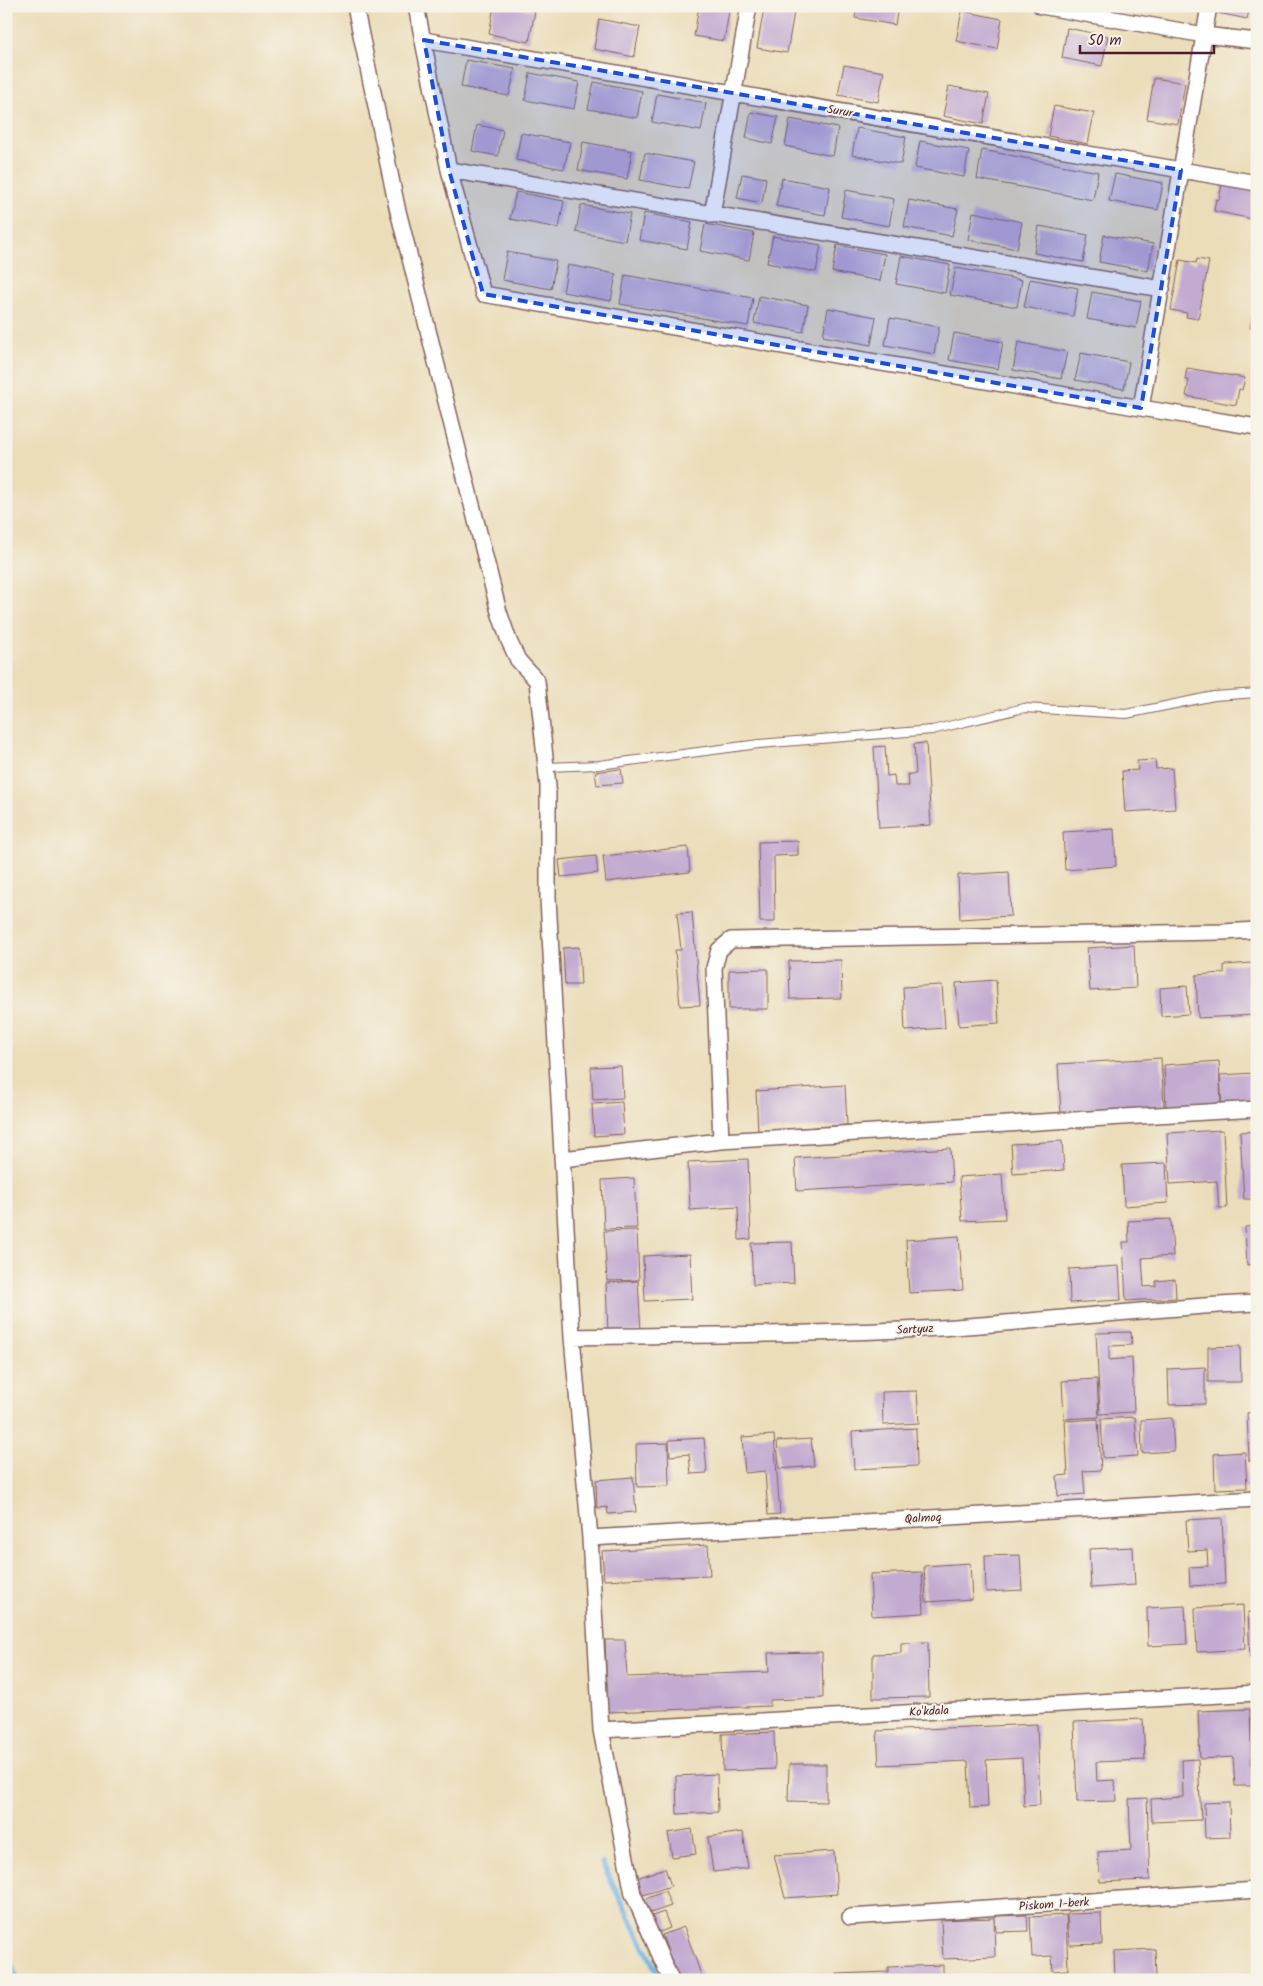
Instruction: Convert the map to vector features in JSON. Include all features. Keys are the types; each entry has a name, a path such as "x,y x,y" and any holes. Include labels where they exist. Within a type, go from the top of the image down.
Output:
{"street":[{"path":"355,6 397,207 499,612 518,660 537,681 548,786 548,898 572,1337 590,1538 601,1730 633,1894 671,1980"},
{"path":"416,6 449,170 483,294 1257,427"},
{"path":"712,215 749,6"},
{"path":"1041,6 1204,35 1257,41"},
{"path":"1141,408 1209,6"},
{"name":"Surur","path":"424,40 1257,183"},
{"path":"449,170 1162,289"},
{"path":"721,1141 714,968 719,950 731,940 1203,933 1257,930"},
{"path":"562,1159 721,1141 1257,1109"},
{"name":"Sartyuz","path":"572,1337 902,1330 1200,1306 1257,1304"},
{"name":"Qalmoq","path":"590,1538 1257,1498"},
{"name":"Ko'kdala","path":"601,1730 1257,1693"},
{"name":"Piskom 1-berk","path":"850,1917 1257,1890"}],"lane":[{"path":"546,767 599,765 759,744 932,730 1024,708 1126,714 1214,696 1257,693"}],"highlighted area":[{"path":"424,40 1181,170 1141,408 483,294 449,170"}],"building":[{"path":"494,6 507,6 535,11 529,42 489,34"},
{"path":"699,6 730,6 724,41 694,36"},
{"path":"857,6 898,6 895,25 855,18"},
{"path":"1220,6 1250,6 1247,19 1218,13"},
{"path":"764,8 794,12 787,53 757,48"},
{"path":"962,11 1002,19 997,49 956,41"},
{"path":"599,19 640,27 634,57 594,49"},
{"path":"1067,28 1108,36 1102,66 1062,58"},
{"path":"466,60 515,69 509,96 461,87"},
{"path":"844,65 884,72 878,102 838,95"},
{"path":"530,73 579,82 574,109 525,100"},
{"path":"1154,78 1185,83 1178,124 1147,119"},
{"path":"594,82 642,91 637,118 588,109"},
{"path":"949,86 989,94 983,124 943,116"},
{"path":"657,94 706,103 701,131 652,122"},
{"path":"1054,106 1094,113 1088,144 1048,136"},
{"path":"751,112 778,117 772,144 746,138"},
{"path":"790,119 838,128 833,156 785,146"},
{"path":"477,125 503,130 498,156 472,151"},
{"path":"857,128 906,137 901,164 852,155"},
{"path":"521,133 570,142 564,169 516,160"},
{"path":"920,141 969,150 964,177 915,168"},
{"path":"583,142 632,151 627,179 578,170"},
{"path":"982,150 1098,172 1093,200 977,179"},
{"path":"645,153 694,162 688,189 640,180"},
{"path":"742,174 766,178 762,203 737,198"},
{"path":"1115,174 1163,183 1158,210 1109,201"},
{"path":"782,178 830,187 825,215 776,206"},
{"path":"1222,184 1257,190 1257,220 1214,211 1216,199 1219,200"},
{"path":"846,190 894,199 889,226 841,217"},
{"path":"516,192 564,201 559,228 510,219"},
{"path":"909,200 958,209 952,236 904,227"},
{"path":"581,205 630,214 625,241 576,232"},
{"path":"973,212 1022,222 1017,249 968,240"},
{"path":"644,213 692,222 687,249 639,240"},
{"path":"705,224 754,233 749,260 700,251"},
{"path":"1039,226 1088,235 1083,262 1034,253"},
{"path":"1104,235 1153,244 1148,271 1099,262"},
{"path":"773,236 821,245 816,272 767,263"},
{"path":"837,245 885,254 880,281 832,272"},
{"path":"507,252 556,261 551,289 502,280"},
{"path":"901,256 950,265 945,293 896,284"},
{"path":"1197,259 1209,261 1198,319 1186,317 1187,313 1171,310 1180,260 1196,263"},
{"path":"568,265 616,274 611,301 563,292"},
{"path":"956,268 1022,280 1017,307 950,295"},
{"path":"625,275 753,298 748,326 620,304"},
{"path":"1030,279 1078,288 1073,316 1024,307"},
{"path":"1092,292 1141,301 1136,328 1087,319"},
{"path":"1257,295 1257,329 1250,328"},
{"path":"759,296 808,305 803,332 754,323"},
{"path":"828,308 876,317 871,345 823,336"},
{"path":"890,318 939,327 934,354 885,345"},
{"path":"954,333 1003,342 998,369 949,360"},
{"path":"1018,342 1067,352 1061,379 1013,370"},
{"path":"1081,353 1129,362 1124,389 1075,380"},
{"path":"1187,368 1245,378 1242,390 1239,389 1236,405 1186,396 1189,380 1185,380"},
{"path":"926,743 931,825 879,828 874,747 885,746 887,776 894,775 895,786 909,786 908,774 916,774 914,744"},
{"path":"1155,760 1156,769 1172,768 1175,809 1125,812 1122,771 1138,770 1137,761"},
{"path":"621,769 623,783 597,785 595,772"},
{"path":"1114,829 1116,866 1065,870 1063,832"},
{"path":"798,841 798,855 774,856 775,922 760,922 758,842"},
{"path":"688,847 690,872 606,882 603,856"},
{"path":"596,856 598,873 561,877 559,860"},
{"path":"1009,872 1011,916 960,919 958,875"},
{"path":"692,912 700,1005 680,1006 675,950 681,950 677,913"},
{"path":"1134,945 1136,988 1090,991 1087,948"},
{"path":"579,947 581,985 565,985 563,948"},
{"path":"841,960 842,998 790,999 789,961"},
{"path":"1252,963 1255,1015 1198,1018 1196,975 1224,973 1224,965"},
{"path":"768,969 768,1009 729,1009 729,970"},
{"path":"996,980 999,1023 959,1026 956,983"},
{"path":"942,985 945,1028 905,1031 903,987"},
{"path":"1187,986 1189,1014 1161,1016 1160,988"},
{"path":"1254,1054 1257,1054 1257,1104 1222,1106 1220,1075 1255,1073"},
{"path":"1161,1058 1164,1107 1061,1114 1058,1064"},
{"path":"1219,1061 1221,1104 1166,1108 1164,1065"},
{"path":"621,1066 623,1098 593,1100 591,1067"},
{"path":"845,1085 847,1125 758,1131 756,1091"},
{"path":"622,1102 624,1134 594,1136 592,1104"},
{"path":"1223,1130 1227,1208 1219,1208 1217,1181 1170,1184 1167,1133"},
{"path":"1257,1131 1257,1199 1244,1199 1240,1132"},
{"path":"1062,1141 1064,1170 1013,1174 1011,1144"},
{"path":"950,1148 952,1182 797,1191 795,1158"},
{"path":"748,1159 751,1239 739,1240 738,1207 690,1210 688,1162"},
{"path":"1166,1163 1168,1203 1124,1206 1122,1165"},
{"path":"1002,1174 1005,1219 962,1221 959,1177"},
{"path":"634,1178 637,1228 604,1229 602,1180"},
{"path":"1171,1219 1173,1256 1142,1258 1144,1287 1156,1286 1156,1281 1175,1279 1176,1298 1126,1301 1123,1242 1129,1242 1128,1221"},
{"path":"1257,1226 1257,1264 1247,1265 1245,1227"},
{"path":"637,1230 639,1280 607,1281 604,1231"},
{"path":"959,1236 963,1290 909,1293 906,1240"},
{"path":"792,1242 794,1283 753,1285 751,1243"},
{"path":"690,1254 692,1299 645,1301 643,1256"},
{"path":"1119,1266 1121,1300 1070,1303 1069,1269"},
{"path":"638,1281 641,1331 608,1333 606,1283"},
{"path":"1131,1332 1132,1345 1109,1346 1109,1360 1132,1358 1134,1412 1100,1414 1096,1333"},
{"path":"1240,1346 1241,1382 1208,1382 1208,1347"},
{"path":"1205,1367 1205,1404 1169,1405 1168,1369"},
{"path":"1097,1379 1099,1417 1064,1419 1062,1381"},
{"path":"917,1391 919,1423 883,1425 882,1392"},
{"path":"1257,1412 1257,1461 1249,1461 1247,1413"},
{"path":"1135,1417 1138,1456 1103,1458 1101,1419"},
{"path":"1172,1418 1174,1451 1142,1453 1141,1420"},
{"path":"1098,1419 1101,1470 1083,1471 1085,1494 1058,1496 1057,1476 1068,1475 1065,1421"},
{"path":"916,1428 917,1466 854,1469 852,1432"},
{"path":"774,1435 780,1514 768,1515 765,1471 745,1473 742,1437"},
{"path":"704,1438 707,1473 691,1474 689,1454 670,1456 669,1440"},
{"path":"811,1439 814,1466 779,1469 777,1441"},
{"path":"668,1443 669,1486 637,1487 636,1444"},
{"path":"1245,1452 1247,1488 1215,1489 1214,1454"},
{"path":"633,1477 636,1512 608,1514 607,1507 597,1508 596,1480"},
{"path":"1222,1518 1225,1584 1190,1586 1189,1567 1208,1566 1207,1550 1188,1551 1186,1520"},
{"path":"708,1545 710,1575 604,1580 602,1551"},
{"path":"1133,1547 1135,1585 1091,1588 1089,1549"},
{"path":"1020,1555 1022,1590 986,1592 985,1556"},
{"path":"970,1563 972,1599 926,1602 924,1566"},
{"path":"922,1572 924,1613 872,1616 870,1574"},
{"path":"1243,1605 1245,1649 1197,1652 1195,1608"},
{"path":"1185,1606 1187,1644 1148,1646 1147,1608"},
{"path":"1248,1612 1257,1612 1257,1656 1250,1657"},
{"path":"605,1640 625,1640 627,1677 769,1672 768,1653 822,1652 823,1698 770,1700 770,1706 608,1712"},
{"path":"928,1642 929,1697 873,1698 873,1654 901,1653 901,1643"},
{"path":"1250,1709 1252,1786 1235,1786 1233,1757 1200,1759 1198,1711"},
{"path":"1251,1709 1257,1709 1257,1746 1253,1746"},
{"path":"1143,1719 1145,1760 1096,1762 1097,1781 1115,1780 1116,1801 1077,1802 1074,1722"},
{"path":"1037,1724 1040,1805 1024,1806 1022,1758 986,1760 988,1807 970,1808 968,1761 879,1765 877,1731"},
{"path":"774,1732 775,1769 723,1771 722,1734"},
{"path":"1198,1759 1201,1820 1152,1822 1151,1799 1183,1797 1182,1760"},
{"path":"789,1764 826,1764 826,1802 788,1801"},
{"path":"717,1774 718,1812 677,1814 676,1776"},
{"path":"1147,1798 1150,1880 1100,1882 1098,1852 1131,1850 1129,1799"},
{"path":"1229,1802 1230,1837 1205,1838 1204,1803"},
{"path":"692,1829 696,1854 672,1857 668,1833"},
{"path":"743,1832 748,1868 713,1872 708,1837"},
{"path":"834,1851 837,1894 785,1898 774,1855"},
{"path":"665,1868 671,1886 643,1895 637,1878"},
{"path":"665,1891 671,1906 648,1914 643,1900"},
{"path":"664,1912 670,1928 655,1934 649,1917"},
{"path":"1101,1913 1102,1944 1069,1945 1067,1914"},
{"path":"1027,1915 1028,1931 996,1932 995,1916"},
{"path":"1066,1915 1068,1970 1053,1971 1052,1956 1032,1957 1030,1917"},
{"path":"994,1918 995,1957 943,1959 941,1920"},
{"path":"684,1927 703,1980 678,1980 662,1935"},
{"path":"1155,1949 1156,1980 1115,1980 1114,1951"},
{"path":"943,1965 943,1980 837,1980 837,1974 888,1972 888,1967"}],"waterway":[{"path":"602,1863 661,1980"},
{"path":"6,1950 17,1980"}]}
